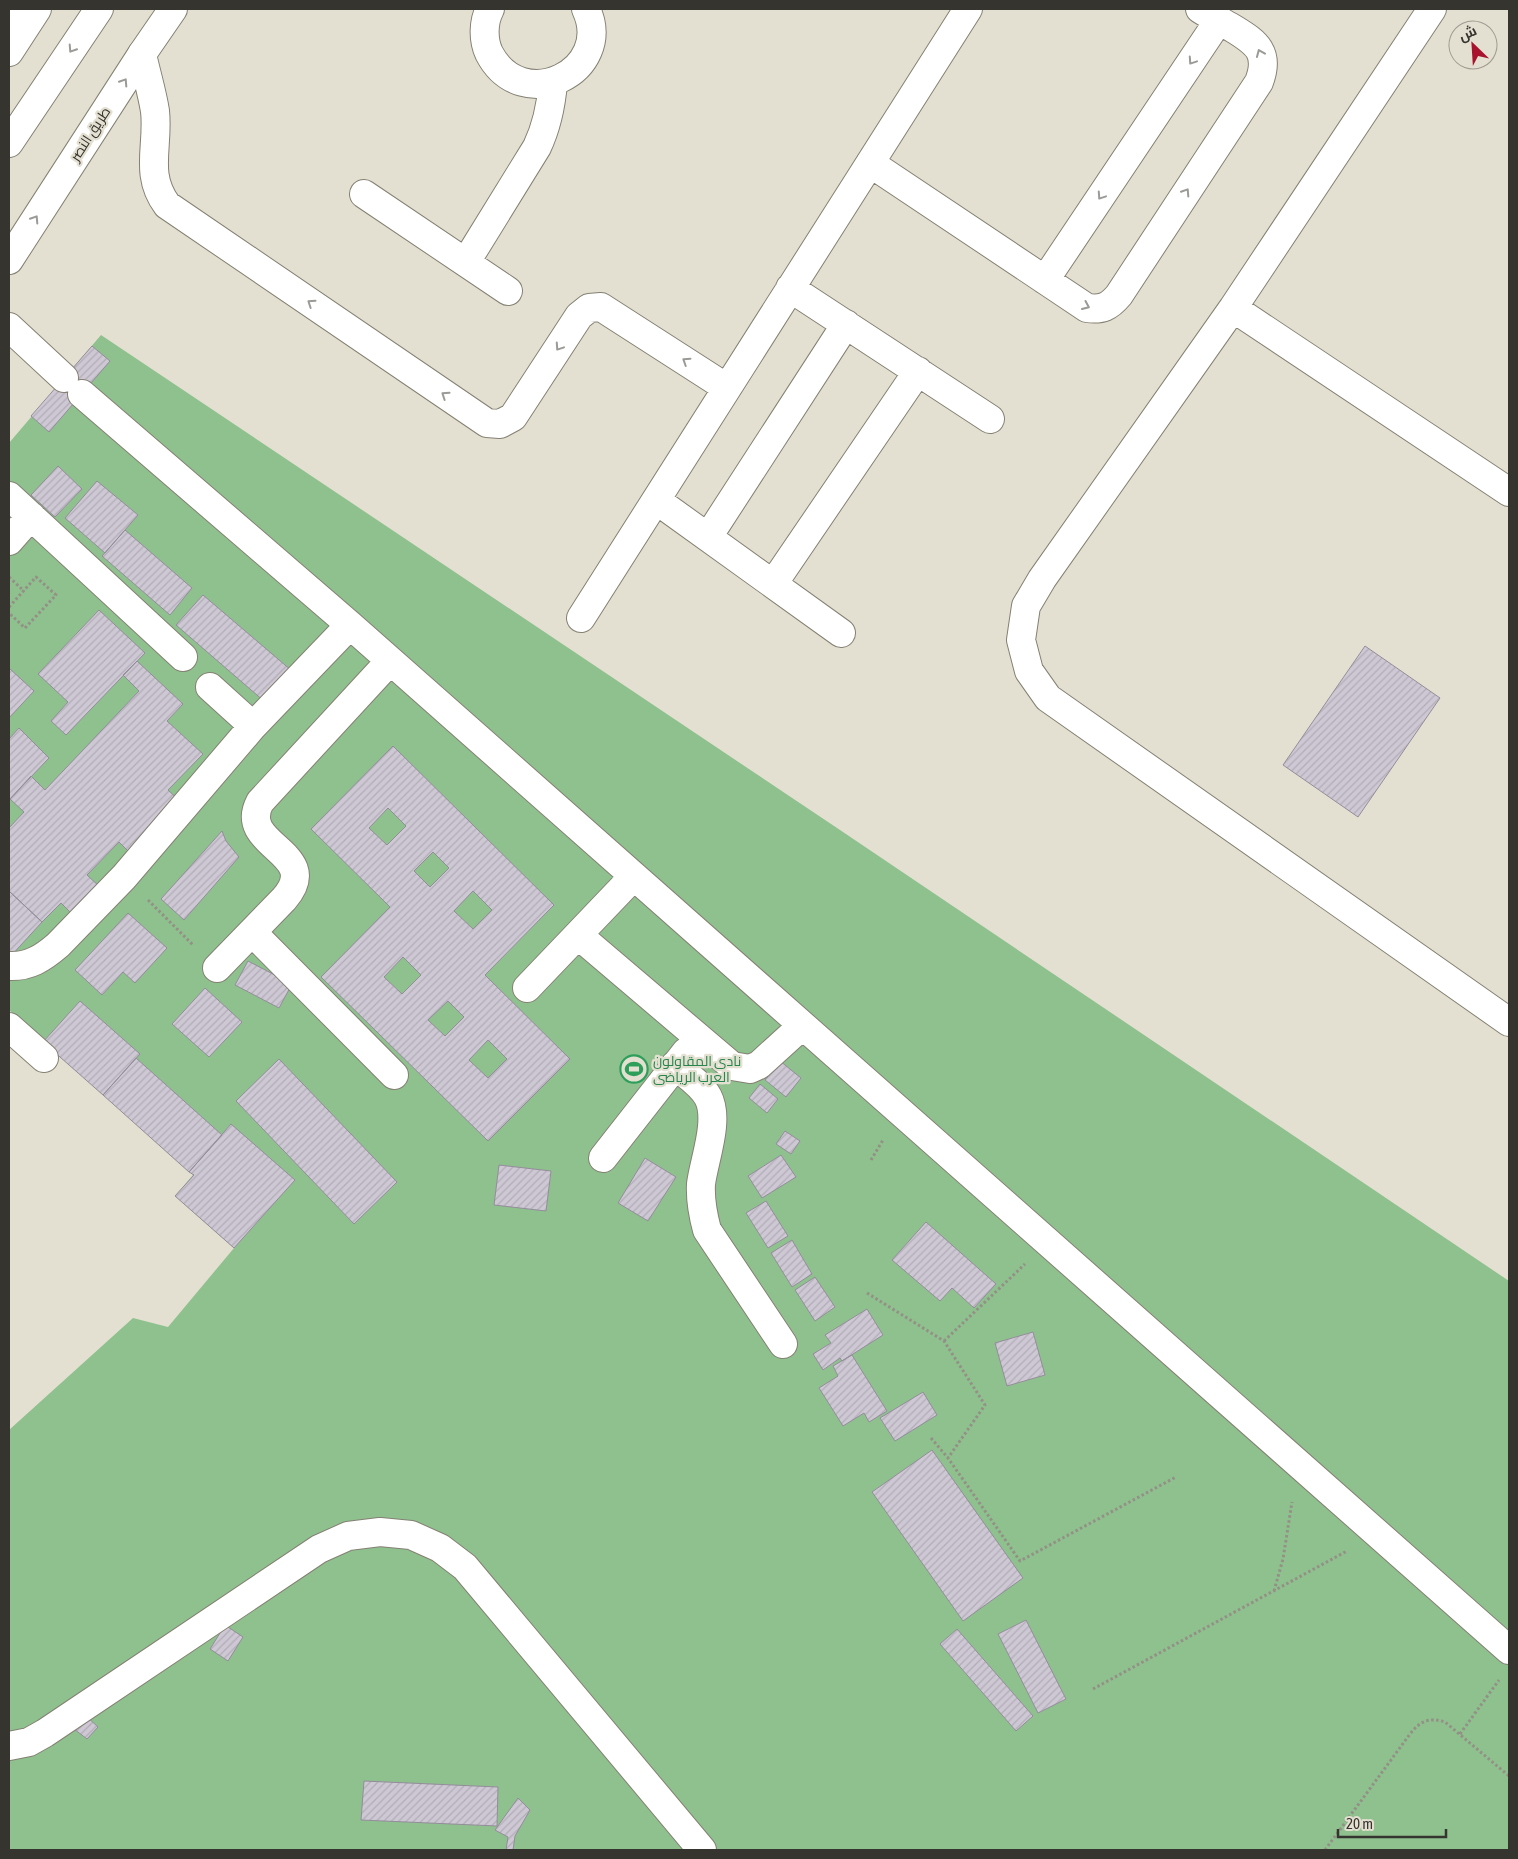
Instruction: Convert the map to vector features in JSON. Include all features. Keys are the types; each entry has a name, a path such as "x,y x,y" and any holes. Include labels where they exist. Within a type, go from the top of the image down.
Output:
{"main road":[{"path":"9,14 18,9"},
{"path":"9,52 37,9"},
{"path":"9,143 99,9"},
{"name":"طريق النصر","path":"9,260 173,9"},
{"path":"490,9 484,30 486,47 494,62 505,73 520,82 536,85 553,83 568,76 580,64 588,49 592,11"},
{"path":"581,618 968,9"},
{"path":"1432,9 1233,308 1042,578 1026,606 1021,640 1029,671 1048,698 1509,1022"},
{"path":"870,163 1045,280 1087,308 1099,310 1110,305 1119,295 1259,82 1263,70 1263,59 1255,43 1209,14 1045,280"},
{"path":"142,54 155,111 156,134 153,169 160,195 167,205 487,423 500,424 513,416 580,316 590,308 601,307 727,388"},
{"path":"466,262 537,147 545,129 551,106 553,83"},
{"path":"364,194 508,290"},
{"path":"790,288 990,419"},
{"path":"1233,308 1509,492"},
{"path":"708,537 846,324"},
{"path":"9,327 73,386 350,625 1378,1534 1507,1662"},
{"path":"772,584 918,371"},
{"path":"9,496 183,657"},
{"path":"656,500 841,634"},
{"path":"9,541 30,516"},
{"path":"9,966 17,967 33,963 46,955 124,877 252,726 350,625"},
{"path":"217,968 291,891 294,882 292,865 258,830 255,820 256,810 260,802 390,661"},
{"path":"210,687 252,726"},
{"path":"527,988 634,876"},
{"path":"252,932 394,1074"},
{"path":"578,934 732,1066 750,1069 759,1065 802,1026"},
{"path":"9,1027 44,1058"},
{"path":"603,1158 697,1037"},
{"path":"675,1065 700,1087 708,1097 712,1108 713,1122 701,1196 707,1230 783,1344"},
{"path":"10,1748 29,1742 45,1733 319,1549 348,1536 380,1532 411,1536 440,1548 465,1567 702,1850"}],"path":[{"path":"9,577 24,591"},
{"path":"9,607 36,577 56,595 25,628 9,613"},
{"path":"124,877 217,968"},
{"path":"944,1341 1048,1242"},
{"path":"867,1293 944,1341 985,1405 948,1458"},
{"path":"931,1438 948,1458 1020,1561 1176,1477"},
{"path":"1274,1591 1289,1526 1295,1461"},
{"path":"1093,1689 1378,1534"},
{"path":"1460,1734 1507,1662"},
{"path":"1325,1850 1416,1726 1425,1720 1436,1719 1445,1722 1509,1776"}],"green space":[{"name":"نادى المقاولون العرب الرياضى","path":"101,335 1509,1281 1509,1850 9,1850 9,1430 133,1318 168,1327 234,1248 175,1196 193,1175 9,1010 9,443"}],"building":[{"path":"92,346 110,361 49,432 31,416"},
{"path":"58,466 82,489 55,517 31,495"},
{"path":"97,481 138,515 105,553 65,518"},
{"path":"125,530 192,588 170,615 102,556"},
{"path":"203,595 292,671 265,702 176,625"},
{"path":"99,610 145,653 66,735 51,721 68,702 38,674"},
{"path":"1365,646 1440,698 1358,817 1283,765"},
{"path":"137,661 183,704 167,721 203,754 168,790 181,802 131,854 119,842 87,875 102,889 75,917 61,903 42,922 9,891 9,828 24,812 10,799 31,776 45,790 139,691 123,675"},
{"path":"9,668 34,691 9,718"},
{"path":"19,728 49,758 9,800 9,739"},
{"path":"393,746 554,905 485,975 570,1059 488,1141 321,977 390,907 311,829","holes":["388,808 406,826 387,845 369,828","433,852 449,868 430,887 414,871","473,891 492,910 473,929 454,911","403,957 421,975 402,994 384,977","448,1001 464,1017 445,1036 428,1020","488,1040 507,1059 488,1078 469,1060"]},
{"path":"222,831 226,841 239,857 184,920 161,899"},
{"path":"9,891 42,922 10,957 9,956"},
{"path":"128,913 167,948 135,983 123,972 102,995 75,970"},
{"path":"248,961 292,984 279,1008 235,985"},
{"path":"205,988 242,1022 209,1057 172,1024"},
{"path":"80,1001 140,1054 103,1095 43,1042"},
{"path":"136,1058 222,1135 189,1172 103,1095"},
{"path":"279,1059 397,1182 354,1224 236,1101"},
{"path":"780,1061 801,1078 786,1097 765,1080"},
{"path":"760,1084 778,1099 767,1113 749,1098"},
{"path":"231,1124 295,1180 234,1248 175,1196 194,1175 189,1172"},
{"path":"785,1131 800,1141 791,1154 776,1144"},
{"path":"781,1155 796,1177 762,1198 748,1176"},
{"path":"645,1158 676,1177 648,1221 618,1203"},
{"path":"499,1165 551,1171 546,1211 494,1205"},
{"path":"766,1201 788,1236 768,1248 746,1213"},
{"path":"926,1222 996,1284 974,1308 952,1288 940,1301 892,1260"},
{"path":"792,1240 812,1274 792,1287 771,1253"},
{"path":"815,1277 835,1307 815,1321 795,1290"},
{"path":"867,1309 883,1335 842,1361 840,1358 823,1370 813,1354 831,1343 825,1335"},
{"path":"1033,1332 1045,1375 1007,1386 995,1343"},
{"path":"852,1355 887,1411 869,1422 864,1413 843,1426 819,1388 838,1376 833,1366"},
{"path":"923,1392 937,1415 895,1441 880,1418"},
{"path":"932,1450 1023,1578 963,1621 872,1492"},
{"path":"1026,1620 1066,1699 1038,1713 998,1634"},
{"path":"225,1625 243,1637 228,1661 210,1649"},
{"path":"957,1629 1033,1716 1016,1731 940,1644"},
{"path":"86,1716 98,1727 87,1739 74,1729"},
{"path":"364,1781 498,1787 497,1826 361,1820"},
{"path":"518,1798 530,1810 515,1836 513,1850 506,1850 508,1837 495,1830"}],"place":[{"name":"نادى المقاولون العرب الرياضى","path":"634,1069"}]}
